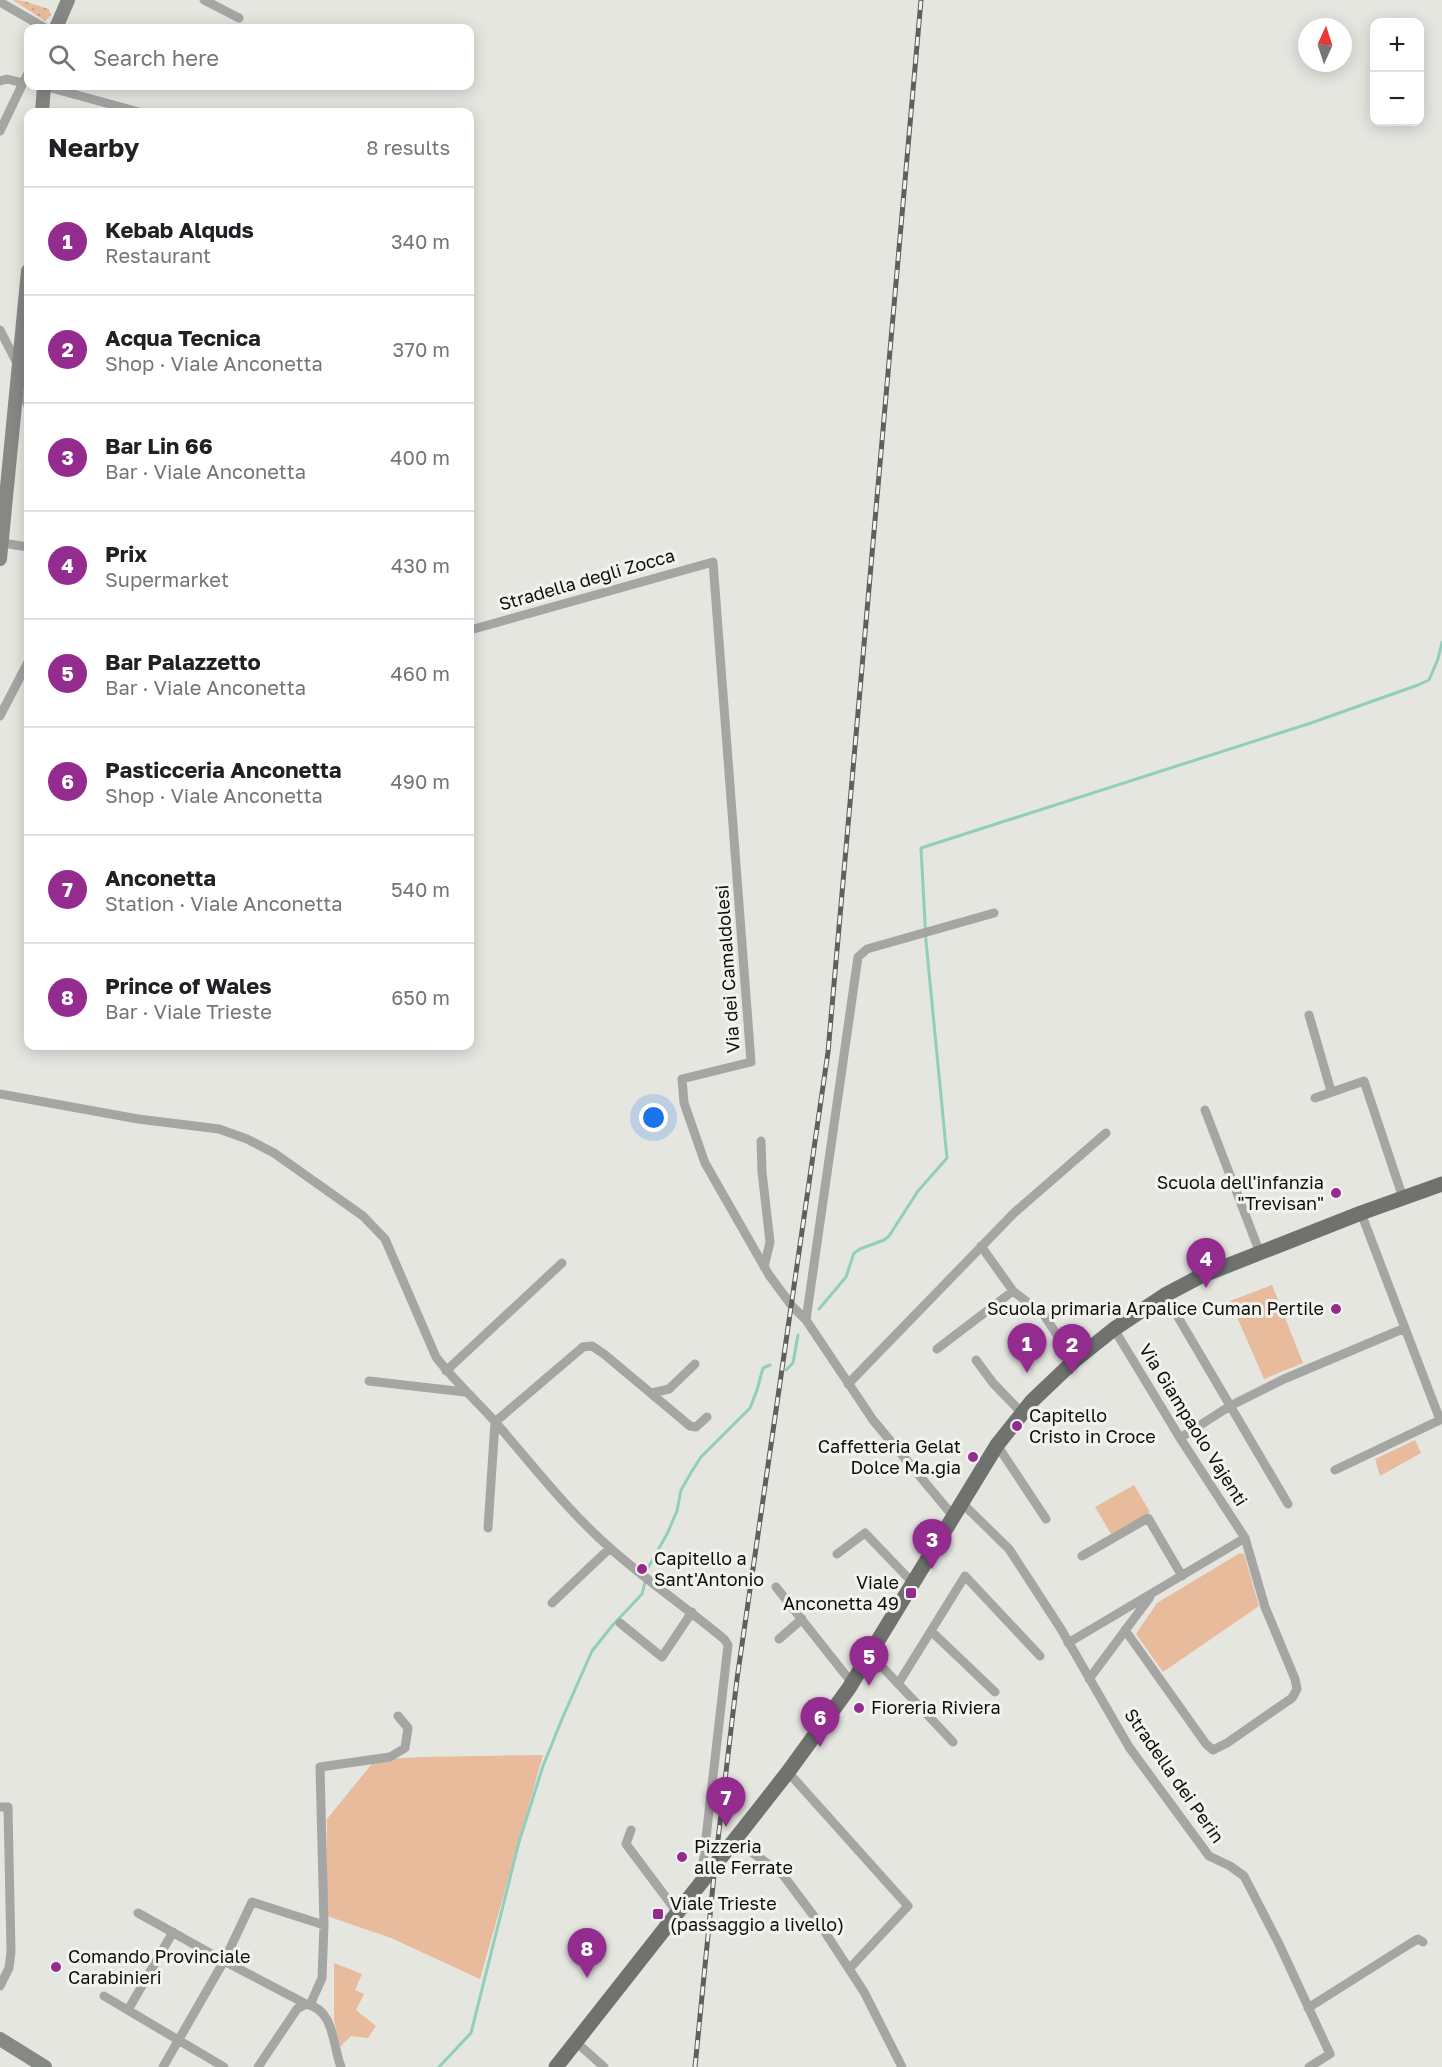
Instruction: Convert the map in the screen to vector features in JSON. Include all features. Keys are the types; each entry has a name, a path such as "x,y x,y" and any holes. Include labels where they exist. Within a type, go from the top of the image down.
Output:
{"main road":[{"path":"555,2067 788,1772 852,1683 952,1516 1021,1412 1074,1361 1114,1329 1165,1295 1201,1276 1442,1184"}],"street":[{"path":"58,24 68,0"},
{"path":"204,0 239,18"},
{"path":"0,2 38,24"},
{"path":"0,81 7,79 23,83 0,131"},
{"path":"42,108 44,90"},
{"path":"59,90 124,108"},
{"path":"0,559 24,311"},
{"path":"0,330 18,371 24,392"},
{"path":"3,543 24,546"},
{"name":"Stradella degli Zocca","path":"474,629 713,562 723,704"},
{"path":"0,716 24,670"},
{"name":"Via dei Camaldolesi","path":"723,704 751,1062 682,1079 684,1103 705,1163 764,1267 792,1306 806,1320 873,1420 952,1516"},
{"path":"806,1320 858,957 867,949 994,913"},
{"path":"1309,1015 1331,1091"},
{"path":"1315,1098 1364,1081 1403,1198"},
{"path":"0,1094 126,1117 219,1129 247,1139 274,1153 363,1216 385,1239 436,1357 446,1371 495,1422 563,1503 639,1573 692,1612 728,1645 703,1865 707,1874"},
{"path":"1205,1110 1260,1253"},
{"path":"848,1384 1014,1212 1106,1133"},
{"path":"761,1141 770,1242 764,1267"},
{"path":"1335,1470 1441,1419 1361,1213"},
{"path":"981,1246 1013,1291 1044,1315 1074,1361"},
{"path":"446,1371 562,1263"},
{"path":"937,1349 1013,1291"},
{"path":"1165,1295 1288,1504"},
{"path":"1180,1438 1230,1406 1284,1379 1405,1328"},
{"name":"Via Giampaolo Vajenti","path":"1114,1329 1180,1438 1245,1538 1265,1606 1297,1689 1292,1698 1227,1743 1213,1750 1206,1744 1125,1630"},
{"path":"488,1528 495,1422 583,1347 592,1346 604,1354 690,1426 696,1427 707,1417"},
{"path":"976,1360 993,1383 1021,1412"},
{"path":"652,1393 669,1389 695,1364"},
{"path":"369,1381 465,1392"},
{"path":"997,1445 1046,1519"},
{"name":"Stradella dei Perin","path":"961,1502 1010,1550 1129,1747 1209,1856 1244,1876 1279,1944 1330,2054 1309,2067"},
{"path":"1082,1556 1148,1518 1182,1576"},
{"path":"837,1554 865,1533 913,1583"},
{"path":"1068,1643 1245,1538"},
{"path":"552,1603 610,1548"},
{"path":"898,1684 965,1576 1040,1656"},
{"path":"776,1587 852,1683"},
{"path":"1089,1679 1152,1594"},
{"path":"621,1623 662,1657 692,1612"},
{"path":"779,1639 802,1619"},
{"path":"931,1630 995,1692"},
{"path":"871,1654 952,1742"},
{"path":"258,2067 297,2009 308,2005 322,1978 324,1925 320,1767 390,1757 405,1748 408,1728 398,1716"},
{"path":"788,1772 908,1906 849,1970"},
{"path":"0,1808 8,1807 11,1952 9,1968 0,1986"},
{"path":"631,1830 626,1844 677,1912"},
{"path":"735,1840 783,1875 819,1923 864,1992 902,2067"},
{"path":"163,2067 224,1961 252,1902 324,1925"},
{"path":"138,1912 224,1961 323,2012 328,2019 341,2067"},
{"path":"128,2010 173,1932"},
{"path":"1308,2008 1411,1943 1418,1939 1422,1942"},
{"path":"104,1996 224,2067"},
{"path":"0,2039 45,2067"},
{"path":"576,2042 604,2067"}],"shaded area":[{"path":"13,0 49,9 51,15 45,21"},
{"path":"1272,1285 1303,1363 1264,1379 1230,1301"},
{"path":"1415,1440 1421,1453 1380,1476 1375,1459"},
{"path":"1134,1485 1150,1512 1111,1534 1095,1507"},
{"path":"1240,1553 1244,1554 1259,1606 1163,1672 1136,1634 1157,1603"},
{"path":"543,1755 480,1979 391,1938 327,1916 327,1819 375,1760"},
{"path":"334,1963 362,1974 355,1990 364,1994 356,2010 376,2026 368,2038 351,2036 340,2047 334,2020"}],"waterway":[{"path":"819,1309 846,1277 854,1253 889,1236 918,1191 947,1158 926,941 921,848 1311,723 1418,685 1429,680 1442,642"},
{"path":"786,1370 793,1363 798,1335"},
{"path":"648,1568 667,1534 677,1511 681,1490 692,1471 701,1457 750,1408 763,1368 770,1365"},
{"path":"439,2067 471,2033 519,1842 543,1766 562,1719 592,1651 642,1594 645,1582"}],"railway":[{"path":"695,2067 715,1865 737,1679 828,1052 921,0"}],"place":[{"name":"Scuola dell'infanzia \"Trevisan\"","path":"1336,1193"},
{"name":"Prix","path":"1206,1288"},
{"name":"Scuola primaria Arpalice Cuman Pertile","path":"1336,1309"},
{"name":"Kebab Alquds","path":"1027,1373"},
{"name":"Acqua Tecnica","path":"1072,1374"},
{"name":"Capitello Cristo in Croce","path":"1017,1426"},
{"name":"Caffetteria Gelat Dolce Ma.gia","path":"973,1457"},
{"name":"Capitello a Sant'Antonio","path":"642,1569"},
{"name":"Bar Lin 66","path":"932,1569"},
{"name":"Viale Anconetta 49","path":"911,1593"},
{"name":"Bar Palazzetto","path":"869,1686"},
{"name":"Fioreria Riviera","path":"859,1708"},
{"name":"Pasticceria Anconetta","path":"820,1747"},
{"name":"Anconetta","path":"726,1827"},
{"name":"Pizzeria alle Ferrate","path":"682,1857"},
{"name":"Viale Trieste (passaggio a livello)","path":"658,1914"},
{"name":"Comando Provinciale Carabinieri","path":"56,1967"},
{"name":"Prince of Wales","path":"587,1978"}]}
